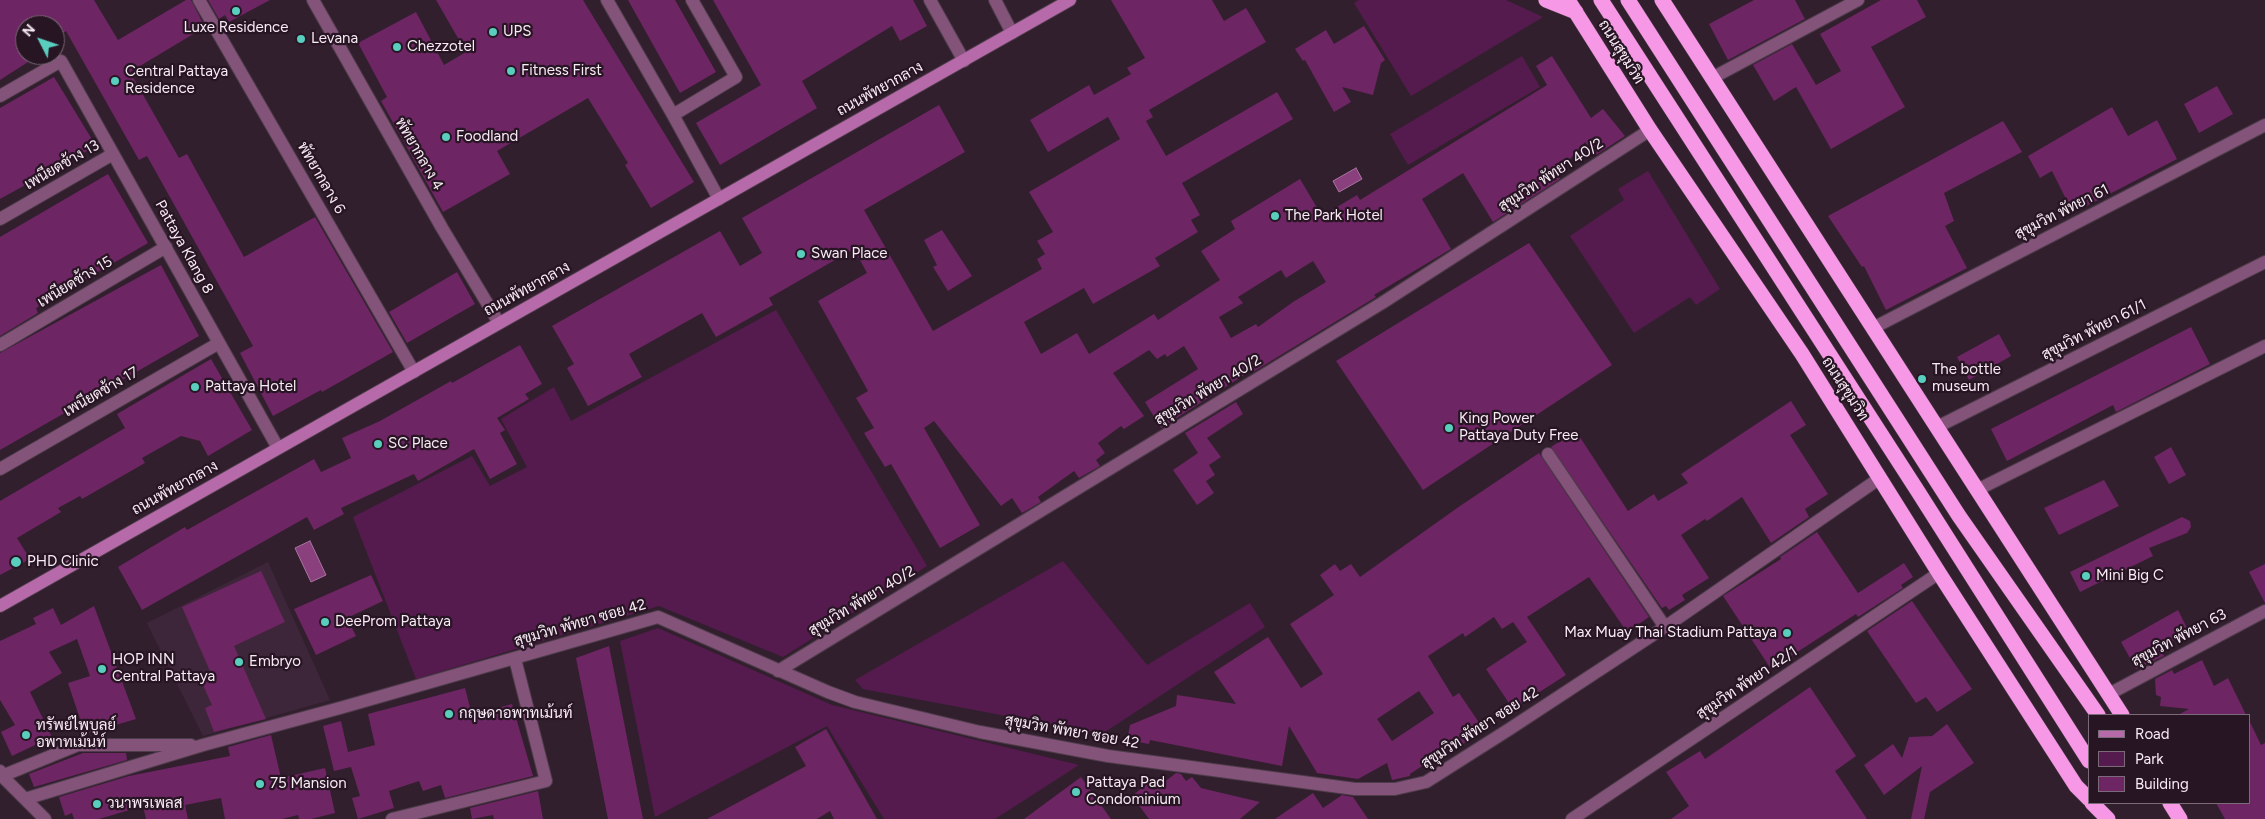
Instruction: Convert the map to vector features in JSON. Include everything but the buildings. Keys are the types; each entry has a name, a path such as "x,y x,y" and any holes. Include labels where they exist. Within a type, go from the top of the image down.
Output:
{"highway":[{"path":"1546,0 1572,6"},
{"name":"ถนนสุขุมวิท","path":"1601,0 2088,759"},
{"name":"ถนนสุขุมวิท","path":"1628,0 1959,516 2097,714"},
{"path":"1662,0 2121,714"},
{"name":"ถนนสุขุมวิท","path":"1572,6 1650,130 1802,354 1939,574 2076,786 2088,798"},
{"path":"2093,804 2109,819"},
{"path":"2106,804 2109,819"},
{"path":"2171,804 2180,819"}],"main road":[{"name":"ถนนพัทยากลาง","path":"0,606 1070,0"}],"street":[{"name":"พัทยากลาง 6","path":"199,0 414,372"},
{"name":"พัทยากลาง 4","path":"313,0 442,228 499,323"},
{"path":"607,0 719,199"},
{"path":"673,115 736,77 692,0"},
{"path":"930,0 964,60"},
{"path":"995,0 1012,33"},
{"path":"1712,78 1858,0"},
{"name":"Pattaya Klang 8","path":"0,96 61,61 278,448"},
{"name":"สุขุมวิท พัทยา 61","path":"1873,328 2265,125"},
{"name":"สุขุมวิท พัทยา 40/2","path":"778,670 1382,303 1650,130"},
{"name":"เพนียดช้าง 13","path":"0,219 114,154"},
{"name":"เพนียดช้าง 15","path":"0,345 166,247"},
{"name":"สุขุมวิท พัทยา 61/1","path":"1937,427 2265,262"},
{"name":"เพนียดช้าง 17","path":"0,469 219,343"},
{"path":"1977,490 2265,346"},
{"path":"1548,454 1665,627"},
{"name":"สุขุมวิท พัทยา ซอย 42","path":"202,745 515,659 658,617 828,692 855,702 989,733 1118,757 1355,789 1395,789 1426,782 1665,627 1880,478"},
{"name":"สุขุมวิท พัทยา 42/1","path":"1572,819 1939,574"},
{"name":"สุขุมวิท พัทยา 63","path":"2109,694 2265,611"},
{"path":"392,819 546,781 515,659"},
{"path":"45,819 1,775 78,745 202,745"},
{"path":"25,799 202,745"}],"shaded area":[{"path":"1356,168 1362,179 1339,192 1333,181"},
{"path":"310,541 326,575 311,582 295,548"},
{"name":"Embryo","path":"268,562 330,700 203,736 147,623"}],"green space":[{"path":"1359,0 1506,0 1543,17 1411,96 1354,3"},
{"path":"1522,56 1540,87 1408,165 1390,134"},
{"path":"1648,171 1720,289 1696,305 1690,297 1634,333 1570,236 1624,200 1618,189"},
{"path":"776,310 927,566 783,657 659,606 416,679 353,517 472,456 490,486 527,467 501,419 554,387 571,421"},
{"path":"1063,561 1147,665 1250,603 1265,627 1102,734 863,689 855,680"},
{"path":"658,628 832,705 1079,765 995,819 884,819 827,726 655,817 620,641"}],"place":[{"name":"Luxe Residence","path":"236,11"},
{"name":"UPS","path":"493,32"},
{"name":"Levana","path":"301,39"},
{"name":"Chezzotel","path":"397,47"},
{"name":"Fitness First","path":"511,71"},
{"name":"Central Pattaya Residence","path":"115,81"},
{"name":"Foodland","path":"446,137"},
{"name":"The Park Hotel","path":"1275,216"},
{"name":"Swan Place","path":"801,254"},
{"name":"The bottle museum","path":"1922,379"},
{"name":"Pattaya Hotel","path":"195,387"},
{"name":"King Power Pattaya Duty Free","path":"1449,428"},
{"name":"SC Place","path":"378,444"},
{"name":"PHD Clinic","path":"16,562"},
{"name":"Mini Big C","path":"2086,576"},
{"name":"DeeProm Pattaya","path":"325,622"},
{"name":"Max Muay Thai Stadium Pattaya","path":"1787,633"},
{"name":"Embryo","path":"239,662"},
{"name":"HOP INN Central Pattaya","path":"102,669"},
{"name":"กฤษดาอพาทเม้นท์","path":"449,714"},
{"name":"ทรัพย์ไพบูลย์ อพาทเม้นท์","path":"26,735"},
{"name":"75 Mansion","path":"260,784"},
{"name":"Pattaya Pad Condominium","path":"1076,792"},
{"name":"วนาพรเพลส","path":"97,804"}]}
